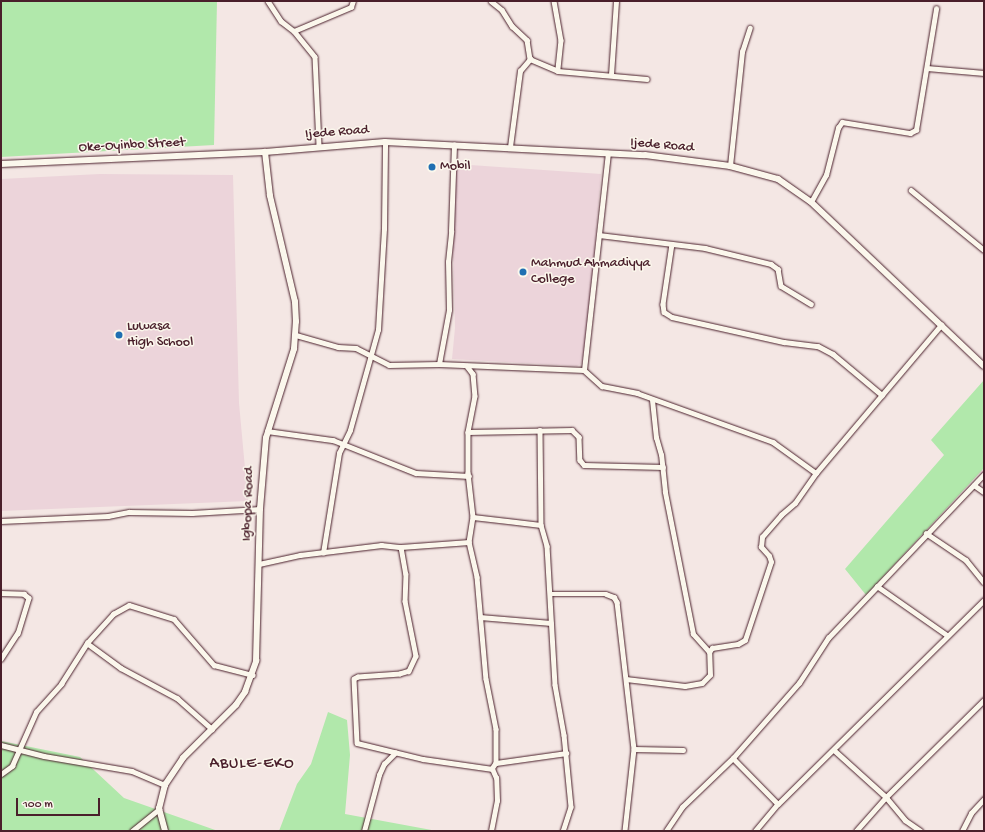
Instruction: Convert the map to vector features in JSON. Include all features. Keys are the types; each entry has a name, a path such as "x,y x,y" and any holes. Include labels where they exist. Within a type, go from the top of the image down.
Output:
{"main road":[{"name":"Ijede Road","path":"265,152 319,146 385,142 454,144 608,153 694,160 730,166 778,179 811,202 984,366"},
{"name":"Oke-Oyinbo Street","path":"1,164 265,152"}],"street":[{"path":"268,1 281,21 294,31 315,57 319,146"},
{"path":"294,31 351,7 353,1"},
{"path":"491,1 502,10 512,26 527,40 530,59 520,71 510,147"},
{"path":"554,1 561,40 558,71"},
{"path":"611,75 616,1"},
{"path":"811,202 826,175 838,128 842,122 910,133 916,130 936,9"},
{"path":"730,166 742,52 750,28"},
{"path":"530,59 558,71 647,78"},
{"path":"927,68 984,73"},
{"path":"323,553 335,475 343,444 350,430 370,354 376,342 378,330 384,229 385,142"},
{"path":"439,364 449,310 448,258 451,231 454,144"},
{"name":"Igbopa Road","path":"165,831 159,809 165,785 183,758 236,706 252,675 257,649 260,509 267,430 294,349 296,336 296,302 270,196 265,152"},
{"path":"584,370 608,153"},
{"path":"910,190 984,250"},
{"path":"599,235 705,248 772,264 778,270 781,286 812,304"},
{"path":"672,244 663,304 664,312 672,316 784,342 818,346 834,354 882,395"},
{"path":"709,652 712,648 738,644 745,640 771,562 770,556 761,547 760,541 781,515 795,503 816,473 941,325"},
{"path":"296,336 370,354 389,365 439,364 476,367 584,370 602,386 652,400 773,442 816,473"},
{"path":"467,366 473,374"},
{"path":"476,367 473,374 475,396 468,432 468,476 472,517 469,542 476,571 486,678 496,729 496,763 492,769"},
{"path":"626,679 685,686 702,683 710,675 709,652 693,634 666,492 663,467 656,438 652,400"},
{"path":"267,430 333,440 416,473 468,476"},
{"path":"540,430 541,524 547,546 551,594 551,623 555,685 566,752 571,807 563,831"},
{"path":"468,432 575,430 579,437 580,460 584,465 663,467"},
{"path":"666,831 682,808 733,758 806,674 828,638 926,533 984,474"},
{"path":"974,485 984,492"},
{"path":"1,521 108,516 128,512 192,513 260,509"},
{"path":"472,517 541,524"},
{"path":"926,533 966,560 984,582"},
{"path":"259,564 381,545 401,547 469,542"},
{"path":"401,547 406,574 405,600 416,656 409,671 400,674 358,677 353,683 357,742 395,753 492,769"},
{"path":"877,586 947,635"},
{"path":"1,593 24,594 29,598 18,633 1,659"},
{"path":"551,594 606,594 614,598 617,602 634,749 625,831"},
{"path":"755,831 778,804 984,600"},
{"path":"1,774 12,766 36,712 61,684 87,643 113,614 129,605 135,605 179,623 214,665 252,675"},
{"path":"480,617 551,623"},
{"path":"87,643 121,668 177,698 212,729"},
{"path":"856,831 886,797 984,700"},
{"path":"1,745 132,772 165,785"},
{"path":"634,749 682,750"},
{"path":"834,750 886,797 905,820 921,831"},
{"path":"496,763 566,752"},
{"path":"364,831 379,775 384,764 395,753"},
{"path":"733,758 778,804"},
{"path":"491,831 497,801 497,784 492,769"},
{"path":"962,831 971,813 984,799"},
{"path":"132,831 159,809"}],"shaded area":[{"name":"Mahmud Ahmadiyya College","path":"456,164 601,174 587,336 581,364 577,366 452,359 455,328 453,247"},
{"name":"Luwasa High School","path":"100,174 233,175 239,403 248,501 1,511 1,179"}],"green space":[{"path":"1,1 217,1 214,145 1,157"},
{"path":"984,380 984,468 866,595 845,569 944,455 931,440"},
{"path":"328,712 347,720 350,755 345,814 437,831 279,831 297,784 311,764"},
{"path":"1,741 80,757 124,798 218,831 1,831"}],"place":[{"name":"Mobil","path":"432,167"},
{"name":"Mahmud Ahmadiyya College","path":"523,272"},
{"name":"Luwasa High School","path":"119,335"}],"district":[{"name":"ABULE-EKO","path":"252,765"}]}
